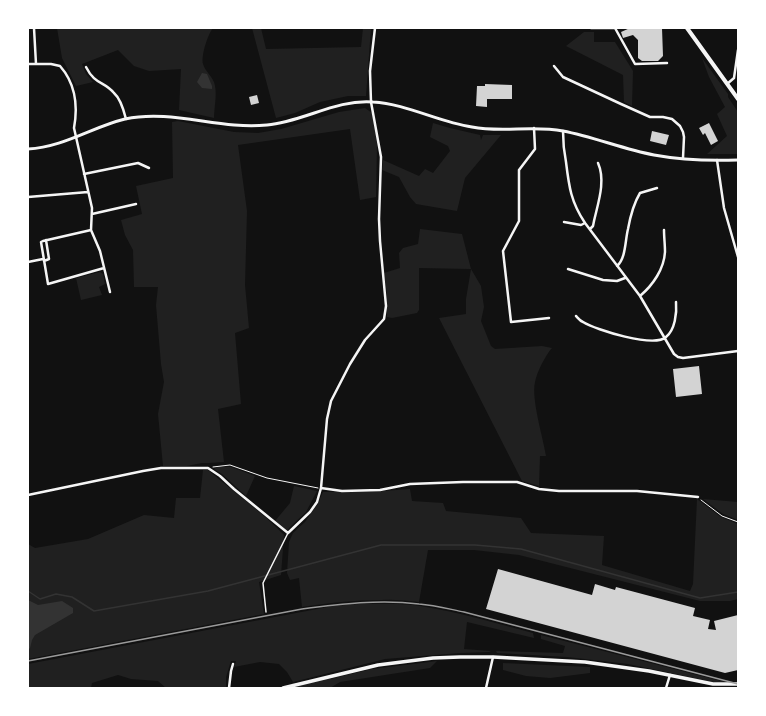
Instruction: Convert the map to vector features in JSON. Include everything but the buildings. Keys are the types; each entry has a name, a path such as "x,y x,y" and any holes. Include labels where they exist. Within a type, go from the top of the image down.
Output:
{"main road":[{"path":"687,28 738,99"},
{"path":"282,688 378,665 433,658 493,657 585,662 627,667 724,687 738,684"}],"street":[{"path":"34,28 36,64"},
{"path":"28,495 161,468 208,468 220,476 288,533 310,512 317,502 321,488 327,419 331,401 350,364 365,340 384,319 386,306 379,224 381,157 372,102 370,70 375,28"},
{"path":"591,28 615,28 634,64 667,63"},
{"path":"727,84 734,78 738,50"},
{"path":"28,64 51,64 60,66 74,90 77,114 74,128 92,214 91,230 100,251 110,292"},
{"path":"554,66 563,76 621,104 650,117 672,119 680,126 683,132 683,158"},
{"path":"86,67 90,75 114,92 122,107 126,119"},
{"path":"28,149 50,146 126,119 148,116 169,116 233,126 263,126 293,120 350,103 372,102 391,104 454,124 472,127 497,129 534,128 563,131 655,155 683,158 738,160"},
{"path":"534,128 535,149 519,170 519,221 503,251 510,322 549,318"},
{"path":"563,131 569,192 577,211 625,278 640,296 674,354 683,358 738,351"},
{"path":"717,160 724,208 738,257"},
{"path":"84,174 125,164 138,163 149,168"},
{"path":"590,229 593,226 602,188 598,163"},
{"path":"617,266 622,259 628,229 637,197 640,193 657,188"},
{"path":"28,197 88,192"},
{"path":"92,214 136,204"},
{"path":"564,222 581,225 585,224"},
{"path":"91,230 46,240 40,244 48,284 104,268"},
{"path":"640,296 656,279 662,266 665,252 664,230"},
{"path":"28,262 49,259 46,240"},
{"path":"568,269 603,280 617,281 625,278"},
{"path":"576,316 582,322 596,328 623,336 648,341 666,338 670,332 674,320 676,302"},
{"path":"321,488 342,491 380,490 410,484 517,482 539,489 559,491 637,491 698,497"},
{"path":"486,688 493,657"},
{"path":"229,688 233,664"},
{"path":"666,688 670,675"}],"lane":[{"path":"266,612 265,578 288,533"}],"path":[{"path":"208,468 230,465 267,478 321,488"},
{"path":"698,497 722,516 738,522"}],"shaded area":[{"path":"57,28 213,28 205,45 203,64 213,80 216,90 214,118 179,110 181,69 149,71 134,66 118,50 82,64 86,74 93,82 76,86 62,58"},
{"path":"252,28 261,28 266,49 361,47 363,28 371,28 366,96 348,96 320,102 295,113 276,118"},
{"path":"584,32 594,32 594,42 615,42 633,71 632,106 624,102 623,75 566,46"},
{"path":"702,58 728,94 728,97 738,112 738,154 707,154 727,136 717,114 725,107 709,77"},
{"path":"202,73 207,74 212,89 202,88 197,82"},
{"path":"365,108 372,113 376,133 376,197 360,200 350,129 238,145 247,211 245,285 249,328 235,333 241,404 218,409 224,462 202,463 187,466 163,466 158,414 164,382 156,305 158,287 134,287 133,250 125,235 121,220 142,214 136,186 173,178 172,122 178,121 234,132 258,133 281,129 339,112"},
{"path":"433,123 480,135 481,140 483,135 501,135 465,178 457,211 416,204 410,197 399,177 382,170 383,160 419,176 425,169 433,173 450,151 448,146 430,137"},
{"path":"420,229 462,234 471,269 419,268 419,310 417,313 392,318 387,317 387,295 384,273 400,268 399,253 403,248 418,244"},
{"path":"471,269 481,286 484,307 481,321 491,346 495,349 542,346 552,348 539,369 534,389 536,408 546,456 540,456 539,486 522,481 439,318 466,314 466,299"},
{"path":"100,272 103,274 105,284 99,287 102,295 81,300 76,278"},
{"path":"218,467 231,467 255,476 246,496 222,474 214,469"},
{"path":"203,470 208,470 257,510 284,535 281,575 259,582 264,614 28,659 28,544 35,548 88,539 144,515 174,518 176,498 200,498"},
{"path":"294,486 317,491 306,512 287,531 275,521 290,503"},
{"path":"410,489 412,501 443,503 446,511 521,518 531,533 604,536 602,565 690,591 693,584 697,499 721,517 738,524 738,599 730,601 700,601 519,555 474,550 428,550 419,602 391,600 362,601 302,607 299,578 290,580 287,573 289,542 293,533 305,522 317,505 323,492 369,492"},
{"path":"703,499 738,502 738,520 723,514"},
{"path":"28,600 38,605 62,601 73,608 73,613 35,635 28,650"},
{"path":"359,604 405,604 434,608 533,633 534,638 467,622 464,649 491,651 385,659 293,682 287,672 279,664 260,662 234,667 236,661 231,661 226,677 226,688 166,688 158,681 131,679 118,675 92,683 91,688 28,688 28,664 333,606"},
{"path":"541,635 725,682 718,683 628,664 567,657 497,653 496,651 563,653 565,646 541,639"},
{"path":"437,661 430,668 340,682 330,688 283,688 319,679 330,679 372,669"},
{"path":"503,663 590,667 590,673 550,678 526,676 503,670"}],"waterway":[{"path":"28,591 40,599 56,594 72,597 94,611 208,591 381,545 475,545 521,549 700,598 738,592"}],"railway":[{"path":"28,661 302,609 345,604 390,602 430,605 464,612 738,684"}]}
